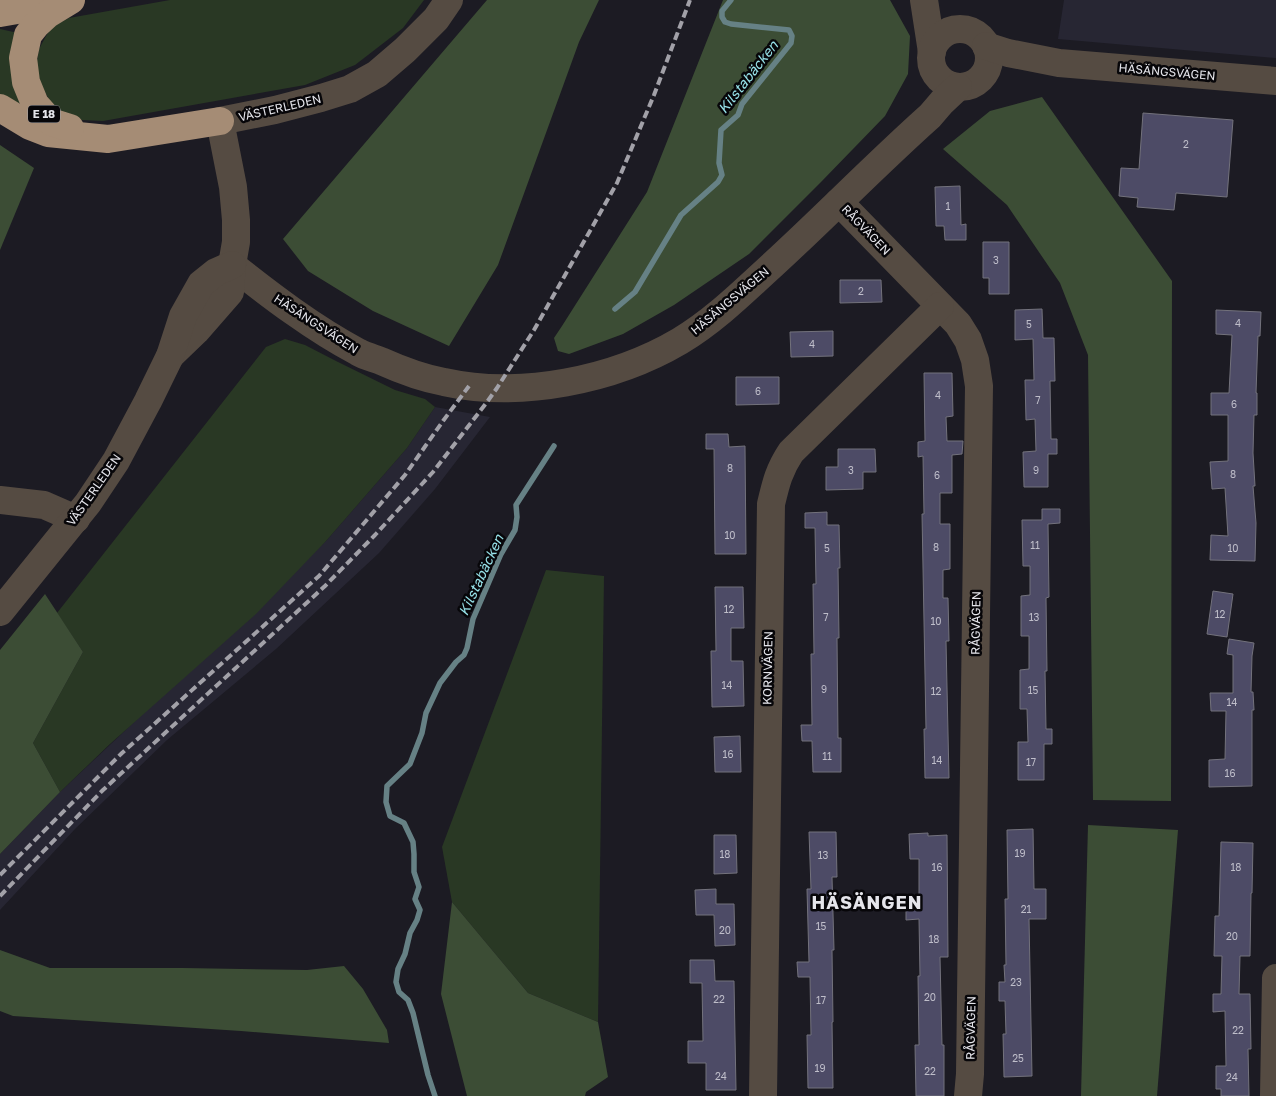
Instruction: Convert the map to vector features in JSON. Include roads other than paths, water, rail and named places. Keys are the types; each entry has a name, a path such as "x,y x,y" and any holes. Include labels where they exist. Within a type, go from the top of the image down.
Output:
{"highway":[{"name":"E 18","path":"72,0 48,14 28,35 23,58 26,82 35,104 52,122 108,139"},
{"name":"E 18","path":"0,13 72,0"},
{"name":"E 18","path":"0,108 30,126 48,133 108,139 220,121"}],"street":[{"name":"VÄSTERLEDEN","path":"0,612 88,503 116,461 170,356 196,331 230,292 236,242 235,212 233,187 220,121 290,107 350,89 377,74 405,50 436,19 449,0"},
{"path":"924,0 932,59 936,74 942,81 950,85 969,82 985,72 988,59 986,46 976,34 961,29 946,16 933,0"},
{"path":"916,129 934,44 946,33 961,29"},
{"name":"HÄSÄNGSVÄGEN","path":"986,46 1008,53 1059,63 1276,81"},
{"name":"HÄSÄNGSVÄGEN","path":"232,265 314,326 359,352 403,371 445,382 507,389 574,381 648,357 681,340 710,320 746,290 930,116 942,102 969,82 1059,63"},
{"name":"RÅGVÄGEN","path":"839,202 958,324 968,340 975,360 979,386 970,1074 968,1096"},
{"name":"KORNVÄGEN","path":"763,1096 771,504 776,480 791,452 940,306"},
{"path":"0,500 44,505 76,518"},
{"path":"1274,1096 1276,978"}],"waterway":[{"name":"Kilstabäcken","path":"615,309 635,292 681,215 718,182 722,175 719,163 721,130 738,115 742,104 791,43 792,36 789,30 725,22 722,17 722,11 731,0"},
{"name":"Kilstabäcken","path":"435,1096 413,1013 408,1000 399,992 396,982 398,969 420,910 415,899 419,887 414,872 413,842 404,823 390,816 386,802 387,786 410,764 422,733 426,713 440,683 456,662 464,655 473,619 501,554 515,530 516,505 554,446"}],"railway":[{"path":"0,896 103,790 325,586 433,472 487,402 534,330 617,183 654,95 690,0"},
{"path":"0,875 122,753 319,576 405,475 469,386"}],"district":[{"name":"HÄSÄNGEN","path":"867,903"}]}
